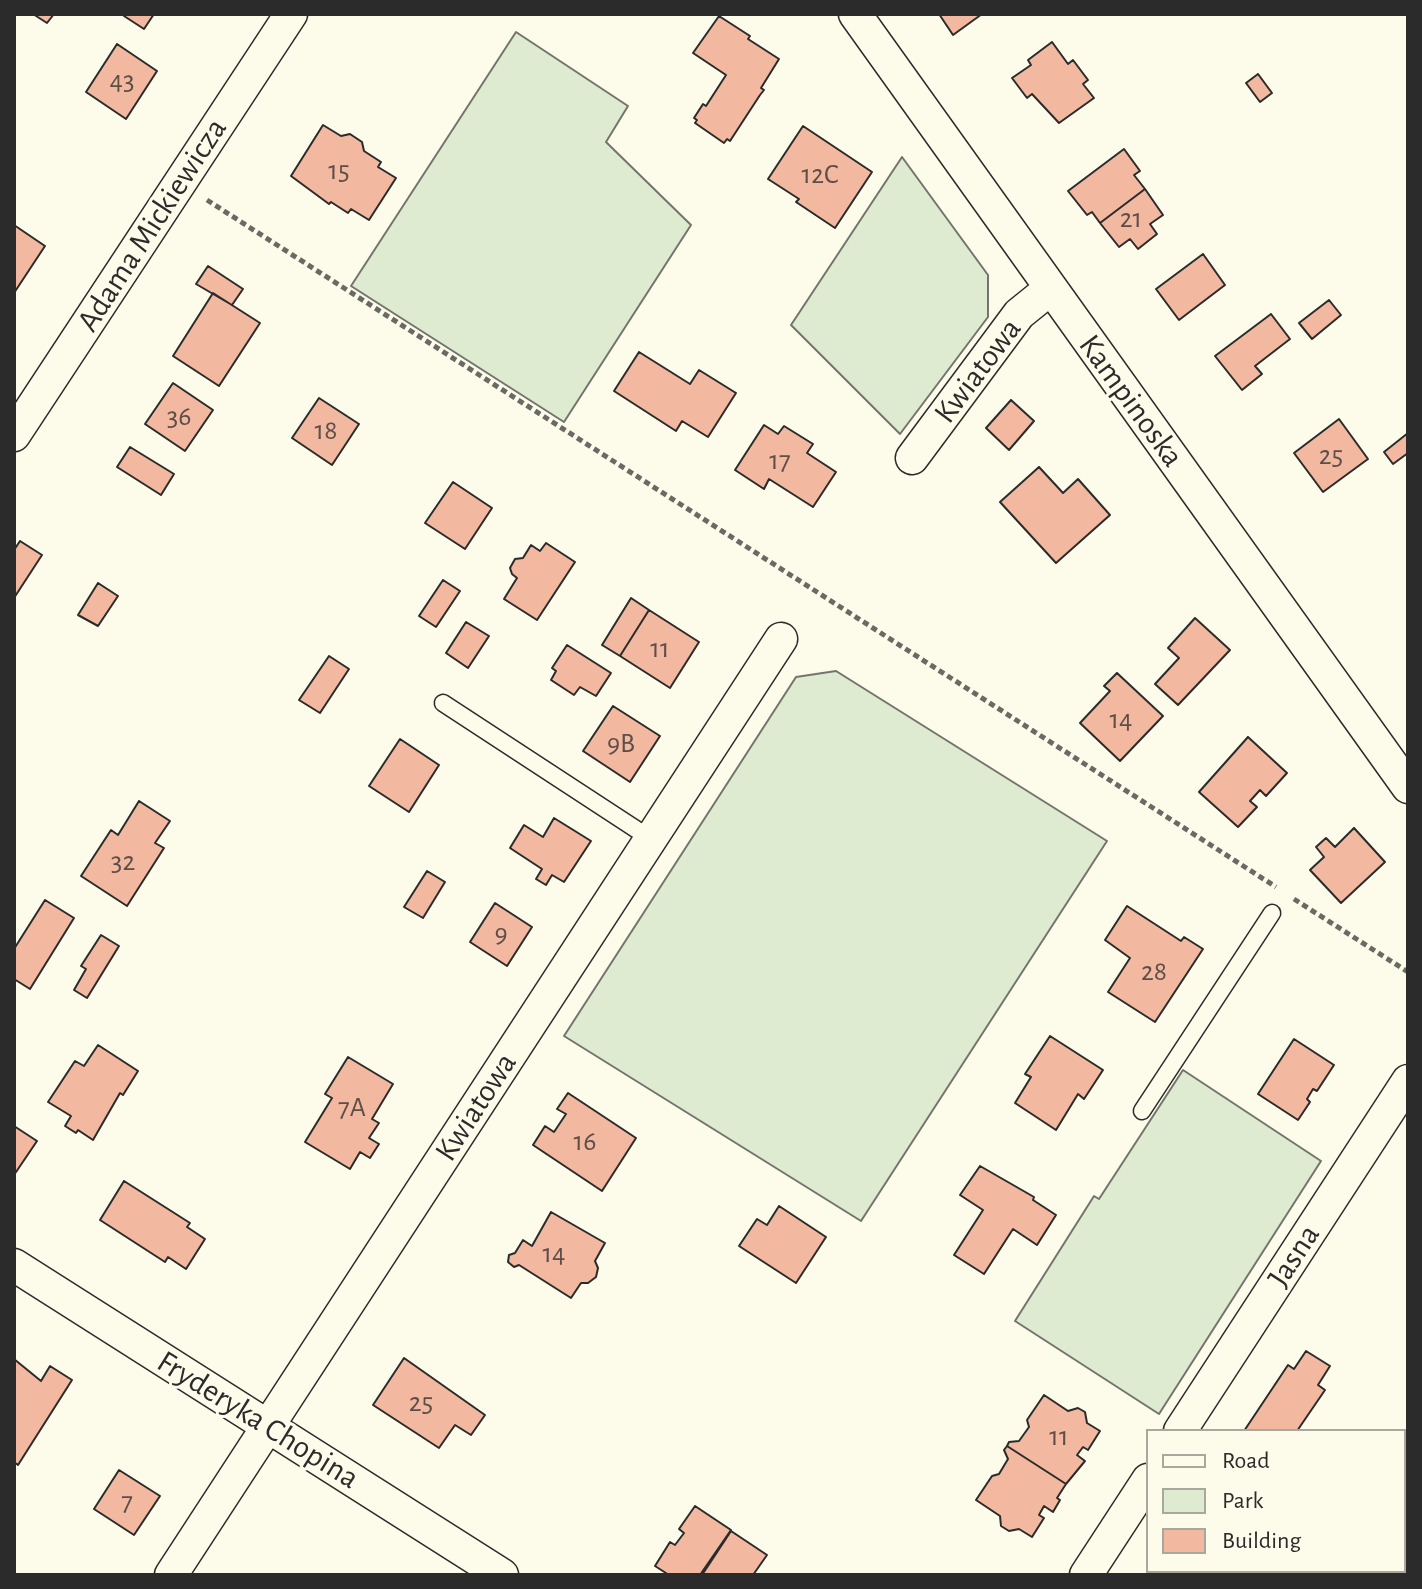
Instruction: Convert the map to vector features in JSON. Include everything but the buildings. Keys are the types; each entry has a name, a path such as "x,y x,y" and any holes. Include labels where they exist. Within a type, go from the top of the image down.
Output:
{"street":[{"name":"Adama Mickiewicza","path":"14,435 291,14"},
{"name":"Kampinoska","path":"855,14 1408,787"},
{"name":"Kwiatowa","path":"912,458 1019,314 1050,289"},
{"name":"Kwiatowa","path":"171,1575 781,639"},
{"name":"Jasna","path":"1181,1429 1408,1081"},
{"name":"Fryderyka Chopina","path":"14,1265 502,1575"},
{"path":"1086,1575 1146,1483"}],"lane":[{"path":"443,703 651,839"},
{"path":"1142,1111 1272,913"}],"path":[{"path":"197,194 1408,972"}],"green space":[{"path":"516,32 628,106 606,142 691,225 564,422 351,286"},
{"path":"902,157 988,275 988,317 900,434 791,325"},
{"path":"836,671 1107,841 861,1221 564,1036 796,677"},
{"path":"1183,1070 1321,1161 1159,1414 1015,1321 1094,1196 1099,1199"}]}
